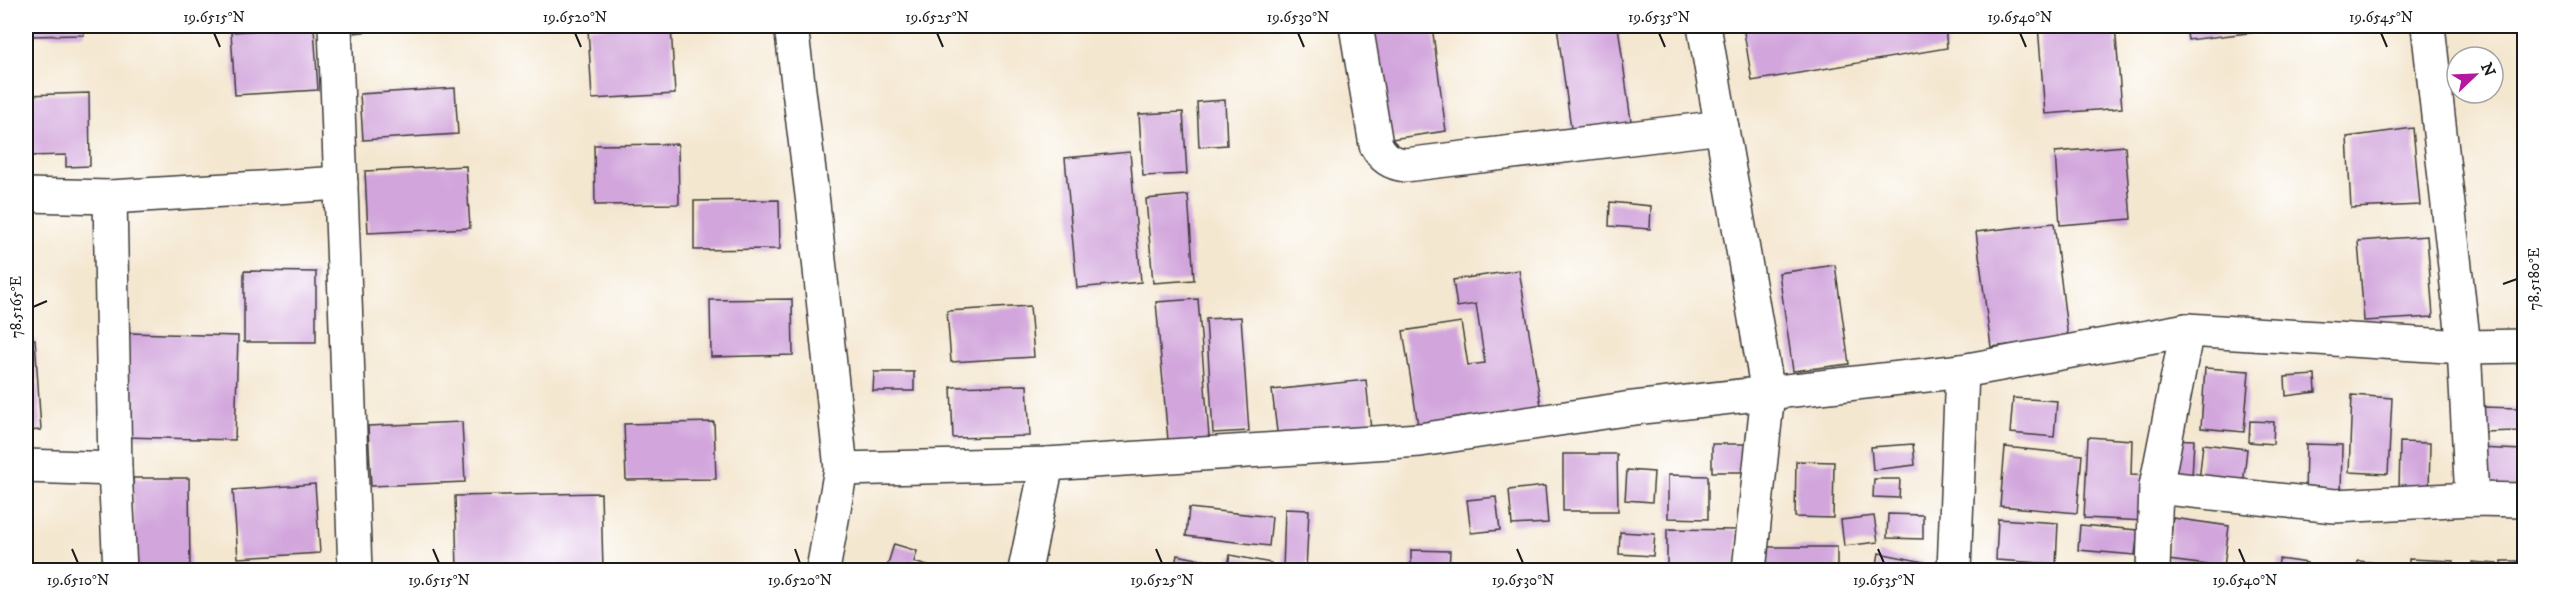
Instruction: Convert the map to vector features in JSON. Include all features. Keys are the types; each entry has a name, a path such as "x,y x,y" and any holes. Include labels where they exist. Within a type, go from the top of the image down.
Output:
{"street":[{"path":"335,26 355,570"},
{"path":"791,26 813,203 841,469 823,570"},
{"path":"1356,26 1376,145 1388,160 1397,164 1405,165 1722,127"},
{"path":"1704,26 1768,393 1749,570"},
{"path":"2428,26 2464,348 2472,499"},
{"path":"26,195 110,197 341,183"},
{"path":"110,197 115,469 120,570"},
{"path":"841,469 1047,464 1420,440 1625,409 1962,371 2187,330 2464,348 2524,346"},
{"path":"2153,570 2156,487 2187,330"},
{"path":"1954,570 1962,371"},
{"path":"1025,570 1047,464"},
{"path":"26,466 115,469"},
{"path":"2156,487 2335,506 2472,499 2524,500"}],"building":[{"path":"26,26 84,26 84,35 29,36 29,77 26,77"},
{"path":"353,26 398,26 398,27 355,33"},
{"path":"456,26 480,26 480,27 457,30"},
{"path":"671,26 675,94 592,99 588,28"},
{"path":"1432,26 1446,131 1385,140 1370,32"},
{"path":"1506,26 1540,26 1540,27 1507,31"},
{"path":"1557,26 1618,26 1633,136 1573,143"},
{"path":"1743,26 1945,26 1947,48 1752,81"},
{"path":"2038,26 2115,26 2122,108 2045,114"},
{"path":"2186,26 2255,26 2256,32 2188,40"},
{"path":"314,27 318,90 235,95 231,32"},
{"path":"455,88 458,134 363,140 360,94"},
{"path":"89,93 90,166 66,167 66,155 26,156 26,95"},
{"path":"1225,100 1227,145 1199,147 1197,102"},
{"path":"1183,112 1187,174 1143,176 1139,114"},
{"path":"2413,128 2420,205 2351,208 2347,137"},
{"path":"678,144 679,204 595,205 594,145"},
{"path":"2125,146 2131,219 2060,225 2055,152"},
{"path":"1130,152 1141,282 1077,288 1065,158"},
{"path":"466,166 470,228 368,233 365,171"},
{"path":"1188,195 1194,280 1153,283 1146,199"},
{"path":"779,200 780,249 694,250 694,201"},
{"path":"1610,202 1651,206 1650,229 1609,226"},
{"path":"2054,223 2068,338 1991,347 1976,232"},
{"path":"2427,236 2433,317 2364,321 2358,241"},
{"path":"1835,265 1849,364 1793,371 1779,273"},
{"path":"1519,270 1542,412 1419,431 1403,331 1461,322 1468,365 1485,363 1476,304 1457,307 1453,280"},
{"path":"244,271 316,272 316,342 244,342"},
{"path":"792,299 793,355 711,357 710,300"},
{"path":"1198,299 1210,449 1169,452 1156,302"},
{"path":"1030,306 1034,357 951,362 947,311"},
{"path":"1241,317 1249,431 1213,433 1206,319"},
{"path":"128,333 238,336 235,440 126,437"},
{"path":"26,339 35,339 41,430 26,431"},
{"path":"2205,368 2249,371 2244,432 2201,428"},
{"path":"874,372 914,372 914,391 873,391"},
{"path":"2315,375 2316,392 2286,396 2285,377"},
{"path":"1366,380 1371,430 1278,440 1272,390"},
{"path":"1027,385 1030,436 953,438 951,387"},
{"path":"2352,395 2392,398 2388,474 2349,472"},
{"path":"2013,398 2057,401 2054,437 2010,433"},
{"path":"2482,407 2518,408 2518,431 2482,432"},
{"path":"2250,421 2274,422 2273,444 2249,442"},
{"path":"462,422 465,482 371,486 368,426"},
{"path":"714,422 716,479 626,480 624,424"},
{"path":"2088,437 2132,440 2131,475 2149,476 2146,521 2084,518"},
{"path":"2167,439 2194,440 2192,477 2165,476"},
{"path":"2400,442 2430,443 2429,493 2399,492"},
{"path":"1712,444 1750,444 1749,472 1712,472"},
{"path":"1913,444 1915,465 1873,470 1871,447"},
{"path":"2203,444 2247,449 2243,486 2199,481"},
{"path":"2306,444 2342,445 2341,498 2305,498"},
{"path":"2005,447 2082,455 2077,513 2000,506"},
{"path":"2478,448 2522,450 2521,491 2476,489"},
{"path":"1563,454 1617,454 1618,511 1563,511"},
{"path":"1796,461 1834,462 1833,518 1795,517"},
{"path":"1627,470 1654,472 1652,502 1625,500"},
{"path":"1668,475 1708,476 1708,519 1668,518"},
{"path":"133,478 189,478 190,570 134,570"},
{"path":"1874,479 1900,479 1899,498 1873,497"},
{"path":"315,484 320,553 238,558 233,490"},
{"path":"1545,486 1548,523 1512,525 1509,490"},
{"path":"601,493 603,570 457,570 455,496"},
{"path":"1496,497 1500,530 1471,533 1467,500"},
{"path":"1189,508 1272,517 1269,546 1186,536"},
{"path":"1285,509 1309,510 1306,570 1283,570"},
{"path":"1888,514 1923,515 1923,539 1887,538"},
{"path":"1874,516 1878,542 1844,546 1841,520"},
{"path":"2173,518 2229,526 2224,567 2168,560"},
{"path":"1998,519 2058,523 2056,564 1996,560"},
{"path":"2080,525 2138,530 2135,555 2078,550"},
{"path":"1667,529 1737,530 1737,569 1667,568"},
{"path":"1620,532 1655,534 1653,556 1619,554"},
{"path":"894,544 917,551 914,562 941,570 886,570"},
{"path":"1754,547 1837,547 1837,570 1754,570"},
{"path":"1411,550 1450,551 1449,570 1411,570"},
{"path":"1879,553 1924,562 1923,570 1876,570"},
{"path":"1177,555 1223,564 1222,570 1174,570"},
{"path":"1230,555 1271,563 1269,570 1227,570"},
{"path":"2279,559 2307,563 2306,570 2278,570"},
{"path":"2409,559 2454,561 2453,570 2409,570"},
{"path":"2358,561 2397,565 2397,570 2357,570"},
{"path":"2502,561 2517,561 2517,570 2502,570"},
{"path":"2472,562 2497,564 2496,570 2471,570"},
{"path":"1488,565 1488,570 1459,570 1459,566"}]}
